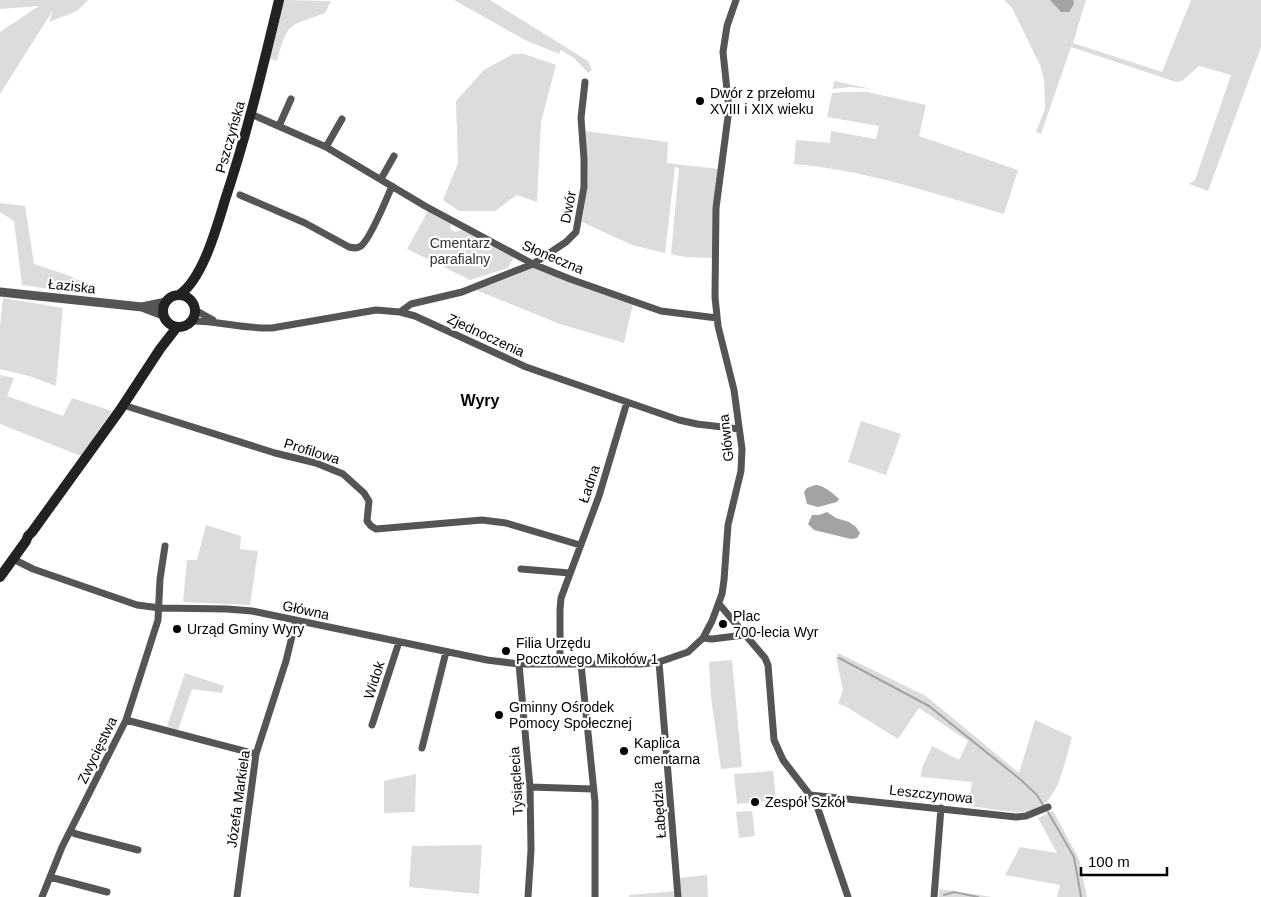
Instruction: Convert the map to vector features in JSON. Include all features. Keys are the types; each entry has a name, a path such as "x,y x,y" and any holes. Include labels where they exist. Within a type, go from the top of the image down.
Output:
{"main road":[{"name":"Pszczyńska","path":"180,295 195,277 211,245 251,114 279,0"},
{"name":"Pszczyńska","path":"193,311 195,277"},
{"path":"160,349 166,328 165,318 166,302 170,298 180,295 186,297 193,311 185,326 177,327 165,318"},
{"path":"0,577 123,406 160,349 177,327"}],"street":[{"name":"Główna","path":"13,559 33,569 137,605 160,608 252,611 487,660 519,664 641,664 659,662 688,652 703,638 719,604 724,580 728,525 743,461 734,390 717,318 715,288 716,208 729,109 723,52 727,26 736,0"},
{"name":"Dwór","path":"400,312 411,304 462,292 533,264 566,242 576,232 584,186 581,118 585,82"},
{"path":"279,126 292,99"},
{"name":"Słoneczna","path":"251,114 326,147 425,206 533,264 661,311 717,318"},
{"path":"326,147 342,119"},
{"path":"381,179 394,156"},
{"path":"240,195 305,223 349,247 356,248 362,245 379,217 392,186"},
{"name":"Łaziska","path":"0,292 142,307 166,302"},
{"name":"Łaziska","path":"142,307 165,318"},
{"name":"Zjednoczenia","path":"193,311 218,322 238,327 272,328 376,310 400,312 415,316 526,367 627,402 697,424 738,429"},
{"name":"Ładna","path":"560,664 561,598 602,487 627,402"},
{"name":"Profilowa","path":"123,406 275,453 316,463 343,474 364,493 369,501 368,521 370,526 376,529 489,520 506,523 580,545"},
{"path":"160,608 160,584 165,546"},
{"path":"521,569 570,573"},
{"path":"719,604 744,635 760,651 768,665 774,740 778,751 788,767 816,803 848,897"},
{"name":"Zwycięstwa","path":"42,897 70,831 126,720 158,620 160,608"},
{"name":"Józefa Markiela","path":"237,897 256,754 286,661 296,620"},
{"path":"703,638 744,635"},
{"name":"Widok","path":"372,725 399,642"},
{"path":"422,748 446,652"},
{"name":"Łabędzia","path":"659,662 678,897"},
{"name":"Tysiąclecia","path":"519,664 530,787 531,850 528,897"},
{"path":"581,664 595,802 595,897"},
{"path":"126,720 256,754"},
{"path":"530,787 593,789"},
{"name":"Leszczynowa","path":"810,795 1016,817 1026,816 1048,807"},
{"path":"934,897 941,808"},
{"path":"70,831 138,850"},
{"path":"50,877 107,892"}],"green space":[{"path":"0,0 88,0 77,11 49,22 53,10 0,94 0,32 39,6 0,9"},
{"path":"283,0 331,1 325,13 291,27 284,39 277,61 268,58"},
{"path":"454,0 490,0 588,61 592,70 588,73 574,58 561,50 559,54 527,41"},
{"path":"1004,0 1086,0 1073,43 1162,72 1191,0 1261,0 1261,47 1208,191 1189,184 1195,180 1231,75 1199,66 1182,81 1176,82 1071,47 1041,134 1036,132 1045,109 1044,80 1040,65 1012,8"},
{"path":"513,54 524,54 556,65 541,122 537,202 517,195 495,211 459,211 443,200 458,163 456,101 484,70"},
{"path":"834,81 872,89 850,87 833,89"},
{"path":"867,92 926,105 919,136 1018,170 1004,214 874,177 794,164 796,140 830,143 831,131 876,139 879,126 827,117 832,93"},
{"path":"585,131 668,142 667,163 718,169 712,258 685,257 671,254 679,168 675,167 665,253 632,245 582,222 588,181"},
{"path":"0,203 25,206 34,264 70,276 88,285 93,295 22,285 14,221 0,212"},
{"name":"Cmentarz parafialny","path":"428,211 451,224 450,229 455,232 462,230 514,257 508,268 470,280 407,249"},
{"path":"534,266 633,304 624,343 560,324 476,290"},
{"path":"3,298 63,308 56,386 29,376 0,369 0,326"},
{"path":"0,375 14,378 7,396 63,416 72,398 112,411 81,456 0,424"},
{"path":"861,421 901,434 886,475 848,462"},
{"path":"206,525 241,536 240,549 258,551 250,605 183,602 187,560 197,560"},
{"path":"838,653 926,696 1019,773 1035,720 1072,737 1058,784 1052,795 1035,810 1023,812 1003,811 969,806 972,782 921,777 922,768 932,746 959,760 968,741 919,708 898,739 845,706 838,704 843,690 836,658"},
{"path":"732,660 742,767 721,769 711,697 709,662"},
{"path":"185,673 224,686 222,693 192,689 178,730 167,726"},
{"path":"773,771 776,800 737,804 734,774"},
{"path":"416,774 415,812 384,813 384,781"},
{"path":"752,811 755,836 739,838 736,812"},
{"path":"1053,811 1079,859 1087,897 1057,897 1060,885 1005,875 1020,847 1057,853 1038,818"},
{"path":"482,845 479,894 409,887 412,846"},
{"path":"707,875 708,897 629,897 629,895 676,891 679,878"},
{"path":"939,889 992,897 939,897"}],"shaded area":[{"path":"1050,0 1073,0 1074,4 1069,12 1061,12"},
{"path":"815,485 831,492 839,499 837,502 818,507 807,504 804,492 807,488"},
{"path":"827,512 856,527 860,533 857,538 851,539 814,530 808,524 812,515"}],"waterway":[{"path":"839,658 929,706 1021,780 1037,795 1043,805"},
{"path":"1048,812 1074,857 1081,897"},
{"path":"944,895 954,892 978,897"}],"place":[{"name":"Dwór z przełomu XVIII i XIX wieku","path":"700,101"},
{"name":"Plac 700-lecia Wyr","path":"723,624"},
{"name":"Urząd Gminy Wyry","path":"177,629"},
{"name":"Filia Urzędu Pocztowego Mikołów 1","path":"506,651"},
{"name":"Gminny Ośrodek Pomocy Społecznej","path":"499,715"},
{"name":"Kaplica cmentarna","path":"624,751"},
{"name":"Zespół Szkół","path":"755,802"}],"district":[{"name":"Wyry","path":"480,400"}]}
